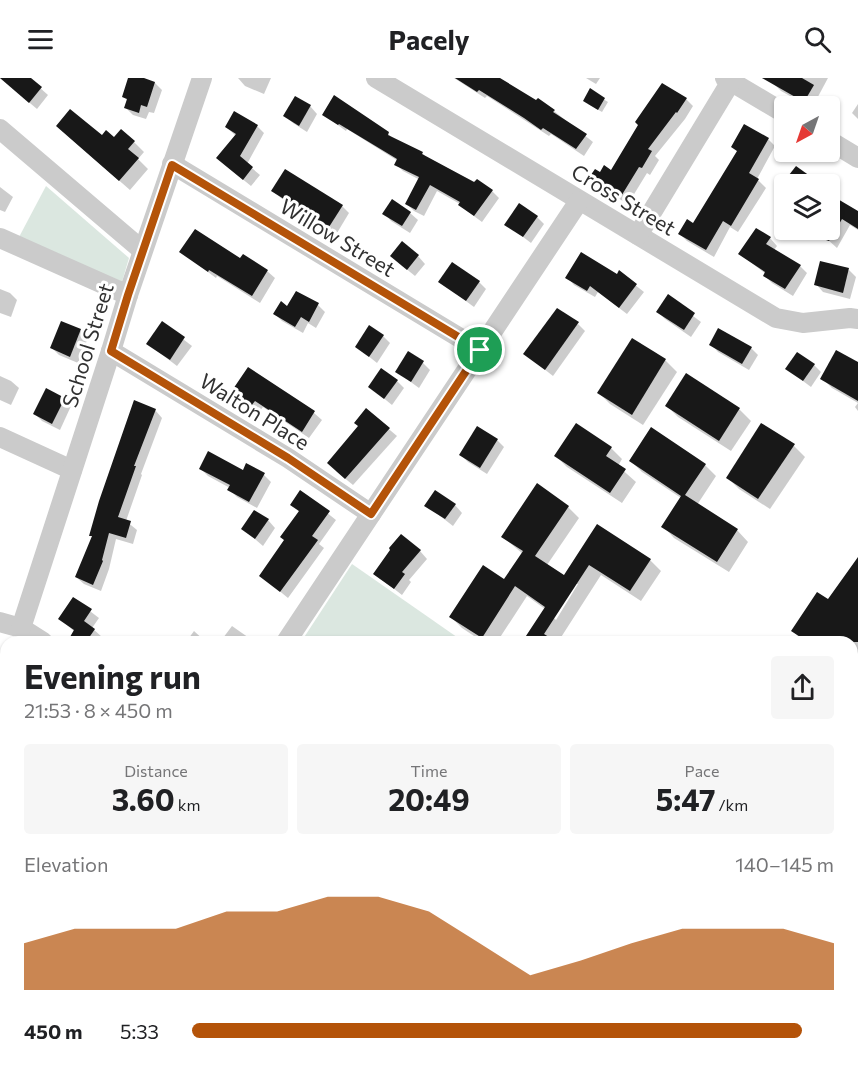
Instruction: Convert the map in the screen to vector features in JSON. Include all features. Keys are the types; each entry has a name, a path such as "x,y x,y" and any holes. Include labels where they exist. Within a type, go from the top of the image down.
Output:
{"street":[{"name":"School Street","path":"21,628 142,250 202,78"},
{"name":"Cross Street","path":"376,78 776,318 804,323 858,319"},
{"path":"638,235 730,79 774,108"},
{"path":"0,129 142,250"},
{"path":"840,147 858,158"},
{"name":"Willow Street","path":"172,165 480,350"},
{"path":"290,636 579,201"},
{"path":"0,238 128,295"},
{"name":"Walton Place","path":"111,351 288,458 371,514"},
{"path":"0,437 72,470"},
{"path":"0,622 21,628 34,636"}],"shaded area":[{"path":"46,186 129,258 121,285 18,239"},
{"path":"352,564 455,636 305,636"}],"building":[{"path":"0,78 31,78 42,87 29,103"},
{"path":"128,78 144,78 155,82 147,107 141,105 139,113 124,108 127,99 122,97"},
{"path":"455,78 500,78 536,100 538,98 555,110 553,112 587,134 576,149"},
{"path":"762,78 802,78 814,85 808,96 794,96"},
{"path":"662,83 687,98 648,149 652,151 620,198 588,179 595,169 600,172 604,165 611,170 638,125 635,122"},
{"path":"590,88 605,98 598,110 583,101"},
{"path":"334,95 389,132 388,135 423,152 422,154 474,182 477,179 493,190 474,216 458,205 460,202 430,185 416,210 405,204 419,177 394,165 397,159 322,115"},
{"path":"295,96 311,105 299,126 283,116"},
{"path":"70,109 102,135 106,130 114,137 121,129 135,141 128,149 139,158 119,181 56,126"},
{"path":"234,111 258,125 240,156 253,167 243,180 216,158 236,134 225,127"},
{"path":"744,124 769,138 749,173 759,179 731,226 723,221 706,250 678,234 687,219 693,223 737,151 731,147"},
{"path":"796,166 807,174 790,174"},
{"path":"285,169 343,205 329,227 271,191"},
{"path":"392,199 411,212 402,226 382,214"},
{"path":"840,200 858,211 858,229 842,219 840,222"},
{"path":"519,203 538,216 523,237 504,225"},
{"path":"756,228 771,237 766,244 801,265 785,289 763,276 765,272 738,254"},
{"path":"195,229 240,258 243,254 268,270 252,296 209,270 208,272 179,252"},
{"path":"402,241 419,255 407,270 390,256"},
{"path":"581,252 617,274 619,270 637,284 619,308 590,286 587,291 565,278"},
{"path":"820,261 849,268 843,293 814,285"},
{"path":"452,262 480,281 466,301 438,282"},
{"path":"296,291 319,303 309,322 301,317 295,327 273,314 281,301 287,306"},
{"path":"668,294 695,313 684,330 656,312"},
{"path":"557,308 579,322 545,370 523,354"},
{"path":"61,321 81,329 70,357 50,348"},
{"path":"162,321 185,337 170,360 146,344"},
{"path":"369,325 384,335 369,357 355,347"},
{"path":"718,328 752,347 742,364 709,345"},
{"path":"632,338 666,359 632,415 597,393"},
{"path":"836,350 858,362 858,401 820,379"},
{"path":"408,351 424,361 411,382 395,372"},
{"path":"797,352 815,364 803,381 785,369"},
{"path":"248,367 315,411 302,432 255,401 251,406 231,392"},
{"path":"381,368 398,380 384,399 368,387"},
{"path":"686,373 740,408 719,441 665,406"},
{"path":"46,388 65,398 52,424 33,414"},
{"path":"134,400 156,409 134,466 136,466 118,517 131,521 126,538 109,533 103,561 93,585 75,577 92,536 89,536 99,501"},
{"path":"366,408 390,428 345,479 327,463 358,426 354,423"},
{"path":"576,423 612,447 606,456 626,469 610,493 554,456"},
{"path":"761,423 795,444 758,499 726,478"},
{"path":"477,426 498,439 480,468 459,455"},
{"path":"651,427 706,464 685,495 738,529 717,562 661,527 681,496 629,461"},
{"path":"208,451 243,470 246,463 265,473 249,502 227,490 230,485 199,469"},
{"path":"537,483 569,506 535,556 564,575 597,524 651,559 630,591 589,565 544,634 547,636 526,636 545,607 515,586 483,636 479,636 449,617 483,565 504,579 523,551 501,537"},
{"path":"300,490 330,511 312,536 318,540 280,592 259,576 284,540 280,537 299,511 290,505"},
{"path":"435,490 456,504 445,519 424,506"},
{"path":"254,510 269,519 255,539 241,529"},
{"path":"401,534 421,550 402,572 405,574 394,589 373,574 390,550 389,548"},
{"path":"858,557 858,636 799,636 791,631 817,592 828,599"},
{"path":"73,597 92,609 84,621 95,629 90,636 70,636 74,630 58,619"}],"route":[{"path":"172,165 480,350 371,514 288,458 111,351 142,250 172,165"}]}
